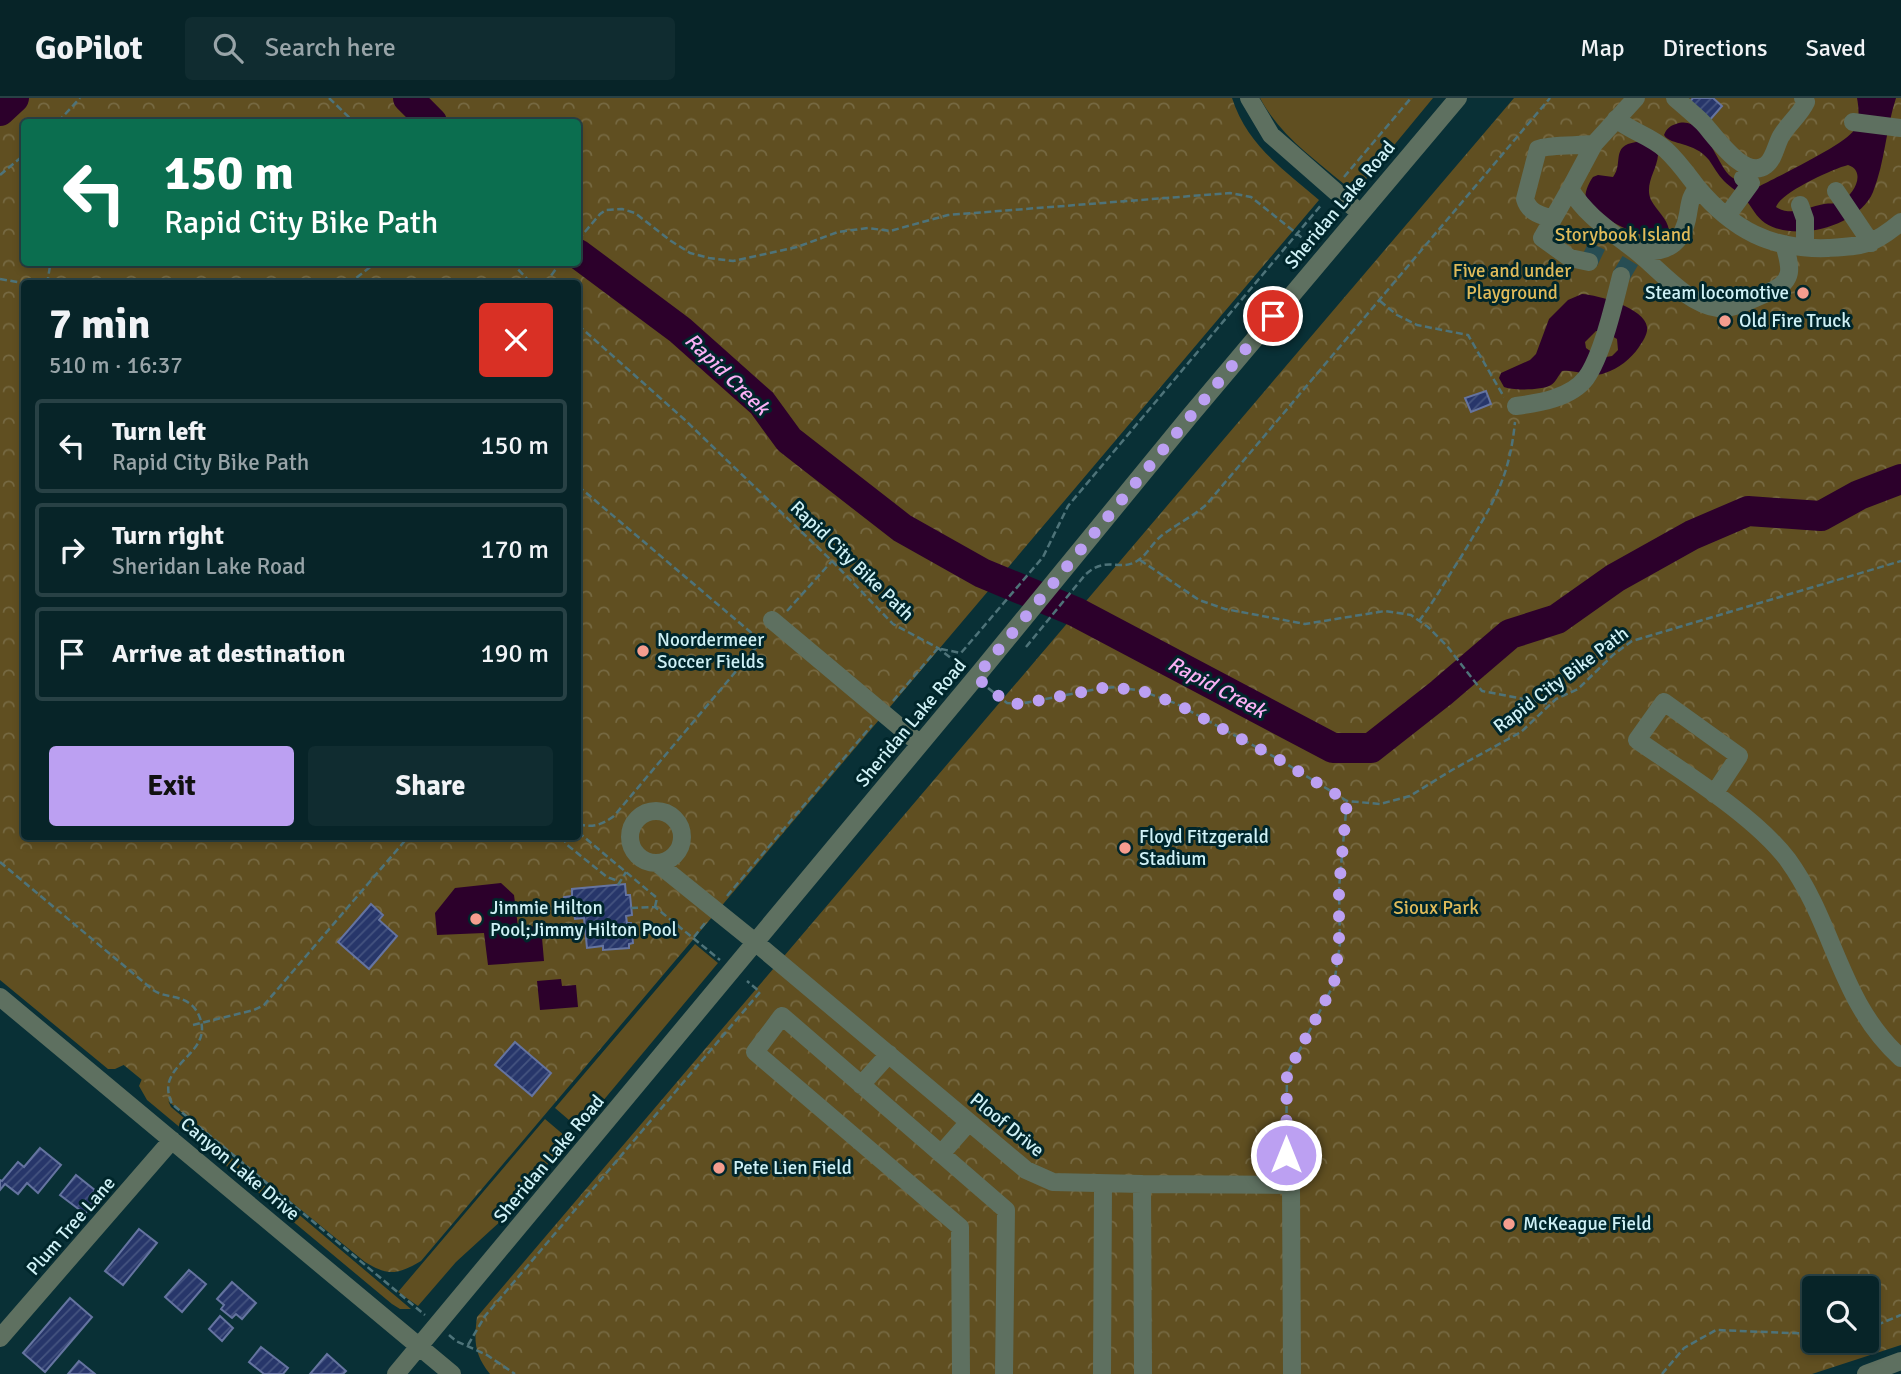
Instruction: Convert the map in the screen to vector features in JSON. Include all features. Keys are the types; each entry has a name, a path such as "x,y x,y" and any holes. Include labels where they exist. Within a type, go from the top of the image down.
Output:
{"street":[{"path":"1249,98 1271,135 1360,213"},
{"name":"Sheridan Lake Road","path":"396,1374 1067,568 1197,407 1458,98"},
{"path":"1590,262 1570,258 1542,238 1594,144 1636,98"},
{"path":"1675,98 1701,121 1727,151 1750,167 1767,164 1782,134 1801,112 1806,102 1803,98"},
{"path":"1616,119 1633,132 1660,145 1727,216 1757,237 1774,244 1841,247 1871,243 1901,223"},
{"path":"1853,122 1895,128"},
{"path":"1553,219 1536,213 1527,206 1525,199 1538,149 1544,146 1594,144"},
{"path":"1727,216 1751,183 1743,178"},
{"path":"1636,251 1655,253 1676,243 1685,230 1690,198 1698,188"},
{"path":"1570,189 1579,203 1603,227 1636,251 1672,283 1692,297 1719,309 1768,292 1786,281 1790,274 1784,244"},
{"path":"1836,191 1871,243"},
{"path":"1800,205 1805,219 1805,247"},
{"path":"1516,406 1555,397 1571,390 1587,376 1598,353 1621,276"},
{"path":"774,622 920,744"},
{"path":"1714,794 1739,756 1664,702 1637,740 1755,826 1787,859 1818,912 1858,1006 1886,1044 1901,1058"},
{"name":"Ploof Drive","path":"657,863 1035,1175 1053,1182 1103,1185 1291,1185 1292,1374"},
{"name":"Canyon Lake Drive","path":"0,997 452,1374"},
{"path":"961,1374 960,1227 755,1052 782,1016 1006,1210 1004,1374"},
{"path":"861,1085 888,1054"},
{"path":"941,1154 969,1122"},
{"name":"Plum Tree Lane","path":"0,1338 172,1140"},
{"path":"1142,1184 1143,1374"},
{"path":"1102,1374 1103,1185"},
{"path":"1866,1374 1901,1362"}],"path":[{"path":"61,119 80,98"},
{"path":"329,98 352,119"},
{"path":"693,938 938,648 961,653 984,628 1043,557 1068,506 1411,98"},
{"path":"1026,648 1085,575 1102,564 1133,563 1140,559 1158,538 1206,505 1550,98"},
{"path":"0,176 21,158"},
{"path":"581,236 606,210 622,208 635,213 671,242 690,253 733,261 797,247 838,232 869,228 890,231 948,215 1230,193 1251,197 1311,245"},
{"path":"48,280 51,266"},
{"path":"353,280 372,266"},
{"path":"515,266 528,280"},
{"path":"548,280 559,266"},
{"path":"0,279 21,283"},
{"path":"1379,300 1417,325 1468,335 1493,381 1504,397 1516,406 1512,448 1500,491 1433,603 1419,621"},
{"name":"Rapid City Bike Path","path":"581,329 674,411 832,561 893,624 938,648 1007,703 1020,704 1108,687 1142,691 1177,704 1280,760 1347,801 1380,804 1410,796 1451,769 1521,732 1556,699 1578,689 1613,655 1641,637 1901,561"},
{"path":"581,489 761,641"},
{"path":"1140,559 1199,600 1225,609 1305,624 1385,611 1404,612 1428,627 1482,691 1550,705"},
{"path":"581,825 603,825 614,816 774,622 832,561"},
{"path":"1286,1155 1287,1074 1334,984 1337,970 1339,888 1347,801"},
{"path":"581,834 657,898 655,907"},
{"path":"193,1024 254,1010 264,1005 406,840"},
{"path":"564,840 607,877 618,883 626,872"},
{"path":"0,862 153,990 162,996 181,999 197,1012 202,1035 170,1079 168,1086 172,1104 456,1341 468,1345 515,1374"},
{"path":"468,1345 485,1316 760,992 655,907 631,908"},
{"path":"1879,1324 1901,1315"},
{"path":"1662,1374 1684,1348 1716,1330 1726,1328 1802,1333"}],"green space":[{"path":"0,98 1232,98 1239,115 1257,143 1319,200 421,1261 393,1272 380,1270 365,1262 0,964"},
{"path":"1260,98 1433,98 1362,184 1344,184 1287,134"},
{"name":"Sioux Park","path":"1514,98 1901,98 1901,1345 1879,1352 1879,1276 1802,1276 1802,1353 1876,1353 1812,1374 490,1374 476,1347 477,1317"},
{"path":"0,924 128,1063 108,1069 0,980"},
{"path":"695,944 718,963 582,1126 576,1126 555,1108"},
{"path":"144,1074 164,1092 171,1107 411,1309 400,1309 392,1304 147,1100 139,1086"},
{"path":"545,1119 565,1136 566,1142 503,1219 456,1262 418,1306 398,1292"}],"shaded area":[{"path":"1857,98 1896,98 1880,169 1866,204 1855,214 1825,228 1793,231 1778,229 1765,223 1743,197 1722,179 1703,154 1664,135 1676,124 1694,126 1708,140 1729,175 1743,183 1760,186 1848,136 1857,123","holes":["1848,165 1854,168 1858,178 1854,189 1840,202 1794,211 1776,207 1787,195 1819,176"]},
{"path":"1646,143 1658,155 1649,194 1668,226 1669,230 1663,237 1645,236 1622,227 1600,215 1586,200 1593,177 1613,177 1620,151 1628,144"},
{"path":"1582,294 1589,295 1630,308 1638,314 1644,320 1647,330 1636,352 1620,366 1599,375 1562,371 1547,387 1504,387 1499,378 1501,373 1530,360 1536,354 1549,319 1568,300","holes":["1596,331 1603,331 1617,339 1618,350 1612,356 1600,358 1586,348 1585,342"]},
{"name":"Jimmie Hilton Pool;Jimmy Hilton Pool","path":"501,883 514,895 518,927 541,926 544,961 488,965 484,933 437,935 435,913 455,888"},
{"name":"Jimmie Hilton Pool;Jimmy Hilton Pool","path":"561,979 562,986 576,985 578,1007 540,1010 537,981"}],"building":[{"path":"1693,98 1713,98 1722,106 1708,122 1688,104"},
{"path":"1486,391 1491,404 1471,412 1465,398"},
{"path":"625,884 626,895 630,895 632,915 626,916 627,923 631,923 633,943 629,944 629,948 587,948 584,918 575,919 573,908 566,909 564,897 572,896 572,889"},
{"path":"371,904 383,915 379,920 397,936 369,969 338,942"},
{"path":"515,1042 551,1073 532,1096 495,1065"},
{"path":"40,1148 61,1165 38,1193 27,1183 18,1194 5,1184 0,1190 0,1180 2,1181 18,1162 24,1167"},
{"path":"76,1175 101,1195 85,1214 60,1195"},
{"path":"139,1229 157,1243 123,1285 105,1271"},
{"path":"189,1270 206,1284 182,1312 165,1297"},
{"path":"232,1282 256,1303 242,1319 236,1314 232,1318 221,1309 224,1305 217,1299"},
{"path":"70,1298 92,1317 45,1372 23,1353"},
{"path":"220,1316 233,1328 222,1341 209,1329"},
{"path":"261,1347 288,1368 283,1374 264,1374 249,1362"},
{"path":"327,1354 346,1371 343,1374 310,1374"},
{"path":"79,1361 95,1374 68,1374"}],"waterway":[{"name":"Rapid Creek","path":"0,111 14,98"},
{"name":"Rapid Creek","path":"408,98 429,119"},
{"name":"Rapid Creek","path":"581,256 680,330 762,403 789,440 902,528 982,573 1076,612 1333,748 1371,748 1510,634 1557,619 1615,578 1692,535 1748,511 1821,516 1859,495 1901,479"}],"tunnel":[{"path":"1589,262 1605,229"},
{"path":"1621,276 1636,251"}],"place":[{"name":"Steam locomotive","path":"1803,293"},
{"name":"Old Fire Truck","path":"1725,321"},
{"name":"Noordermeer Soccer Fields","path":"643,651"},
{"name":"Floyd Fitzgerald Stadium","path":"1125,848"},
{"name":"Jimmie Hilton Pool;Jimmy Hilton Pool","path":"476,919"},
{"name":"Pete Lien Field","path":"719,1168"},
{"name":"McKeague Field","path":"1509,1224"}],"route":[{"path":"1273,316 976,677 1007,703 1045,701 1108,687 1142,691 1177,704 1280,760 1347,801 1339,888 1337,970 1334,984 1287,1074 1286,1155"}],"park label":[{"name":"Storybook Island","path":"1623,235"},
{"name":"Five and under Playground","path":"1512,282"}]}
